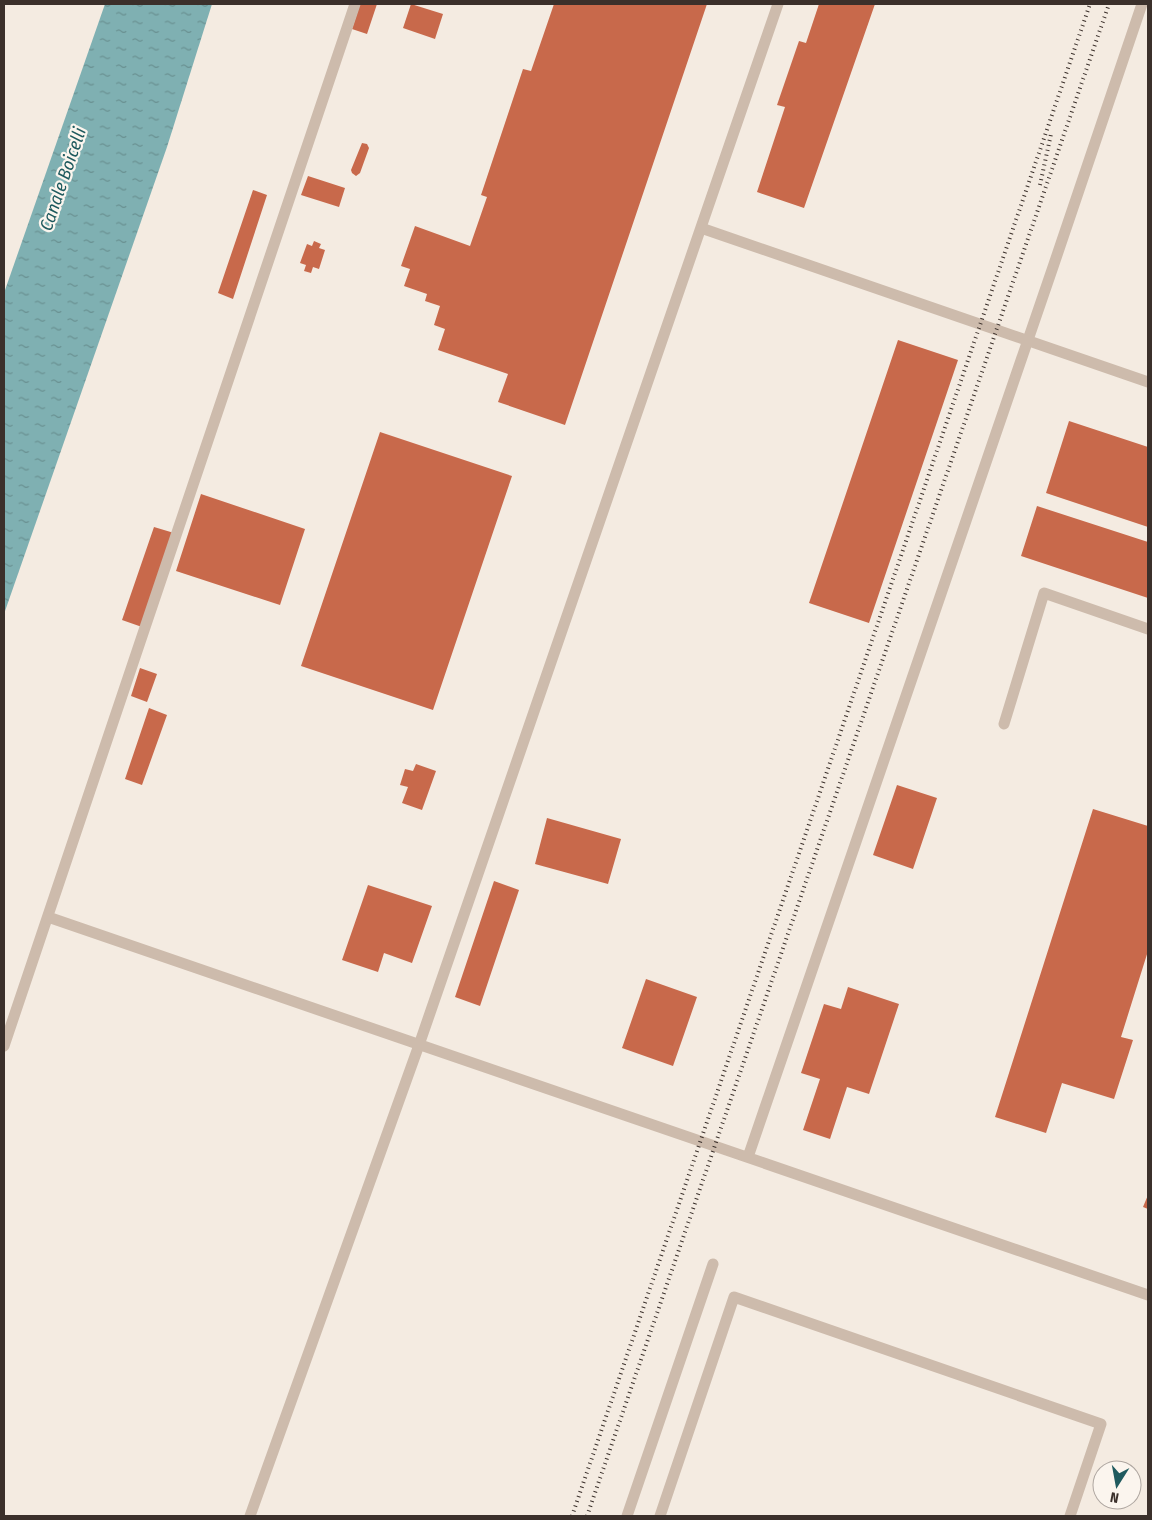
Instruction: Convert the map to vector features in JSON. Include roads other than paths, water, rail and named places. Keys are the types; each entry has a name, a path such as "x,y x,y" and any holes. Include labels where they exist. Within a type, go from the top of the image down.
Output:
{"lane":[{"path":"4,1046 355,4"},
{"path":"250,1516 419,1045 778,4"},
{"path":"748,1157 1142,4"},
{"path":"701,228 1148,382"},
{"path":"1004,724 1044,593 1148,628"},
{"path":"48,917 1148,1295"},
{"path":"627,1516 713,1264"},
{"path":"660,1516 734,1297 1101,1424 1070,1516"}],"water":[{"name":"Canale Boicelli","path":"105,4 212,4 167,147 4,614 4,293"}],"railway":[{"path":"572,1516 1090,4"},
{"path":"587,1516 1109,4"},
{"path":"1040,185 1051,134"}]}
